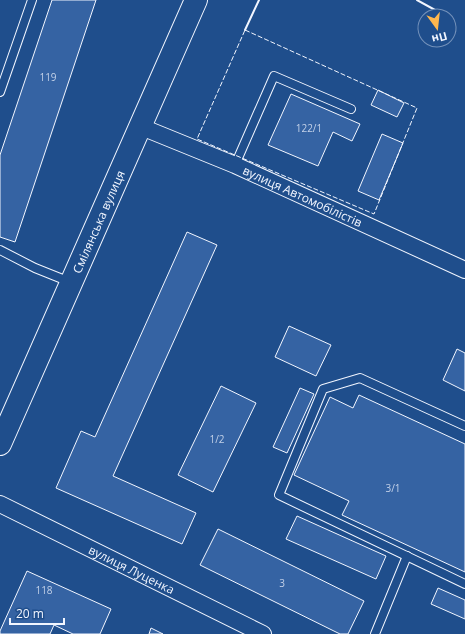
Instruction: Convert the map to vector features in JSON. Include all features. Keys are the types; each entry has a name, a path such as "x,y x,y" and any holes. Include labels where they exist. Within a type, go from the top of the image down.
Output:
{"main road":[{"name":"Смілянська вулиця","path":"0,444 139,126 196,0"}],"street":[{"name":"вулиця Автомобілістів","path":"139,126 235,165 465,270"},
{"name":"вулиця Луценка","path":"0,504 263,634"}],"lane":[{"path":"0,92 32,0"},
{"path":"235,165 274,76 351,109"},
{"path":"0,250 35,268 71,283"},
{"path":"465,426 360,378 324,389 279,495 465,584"},
{"path":"375,634 408,556"}],"building":[{"path":"52,0 96,0 15,242 0,237 0,155"},
{"path":"378,90 404,103 397,117 371,105"},
{"path":"291,94 360,124 352,141 333,132 318,166 268,145"},
{"path":"382,134 403,143 379,200 358,191"},
{"path":"187,232 217,245 113,476 196,513 182,544 56,488 81,431 95,437"},
{"path":"289,326 331,345 316,376 275,357"},
{"path":"457,349 465,353 465,391 443,380"},
{"path":"221,386 256,403 213,492 178,475"},
{"path":"300,388 314,394 287,453 273,447"},
{"path":"359,395 465,444 465,572 342,515 349,501 294,475 330,397 353,408"},
{"path":"297,516 386,556 376,579 286,539"},
{"path":"218,529 364,601 348,634 340,634 200,565"},
{"path":"27,571 111,609 100,634 73,634 54,625 50,634 0,634"},
{"path":"438,588 465,600 465,619 431,604"},
{"path":"151,628 163,634 149,634"}],"fence":[{"path":"245,30 417,108 374,214 197,139 245,30"}],"wall":[{"path":"245,30 259,0"},
{"path":"417,0 432,8"}]}
